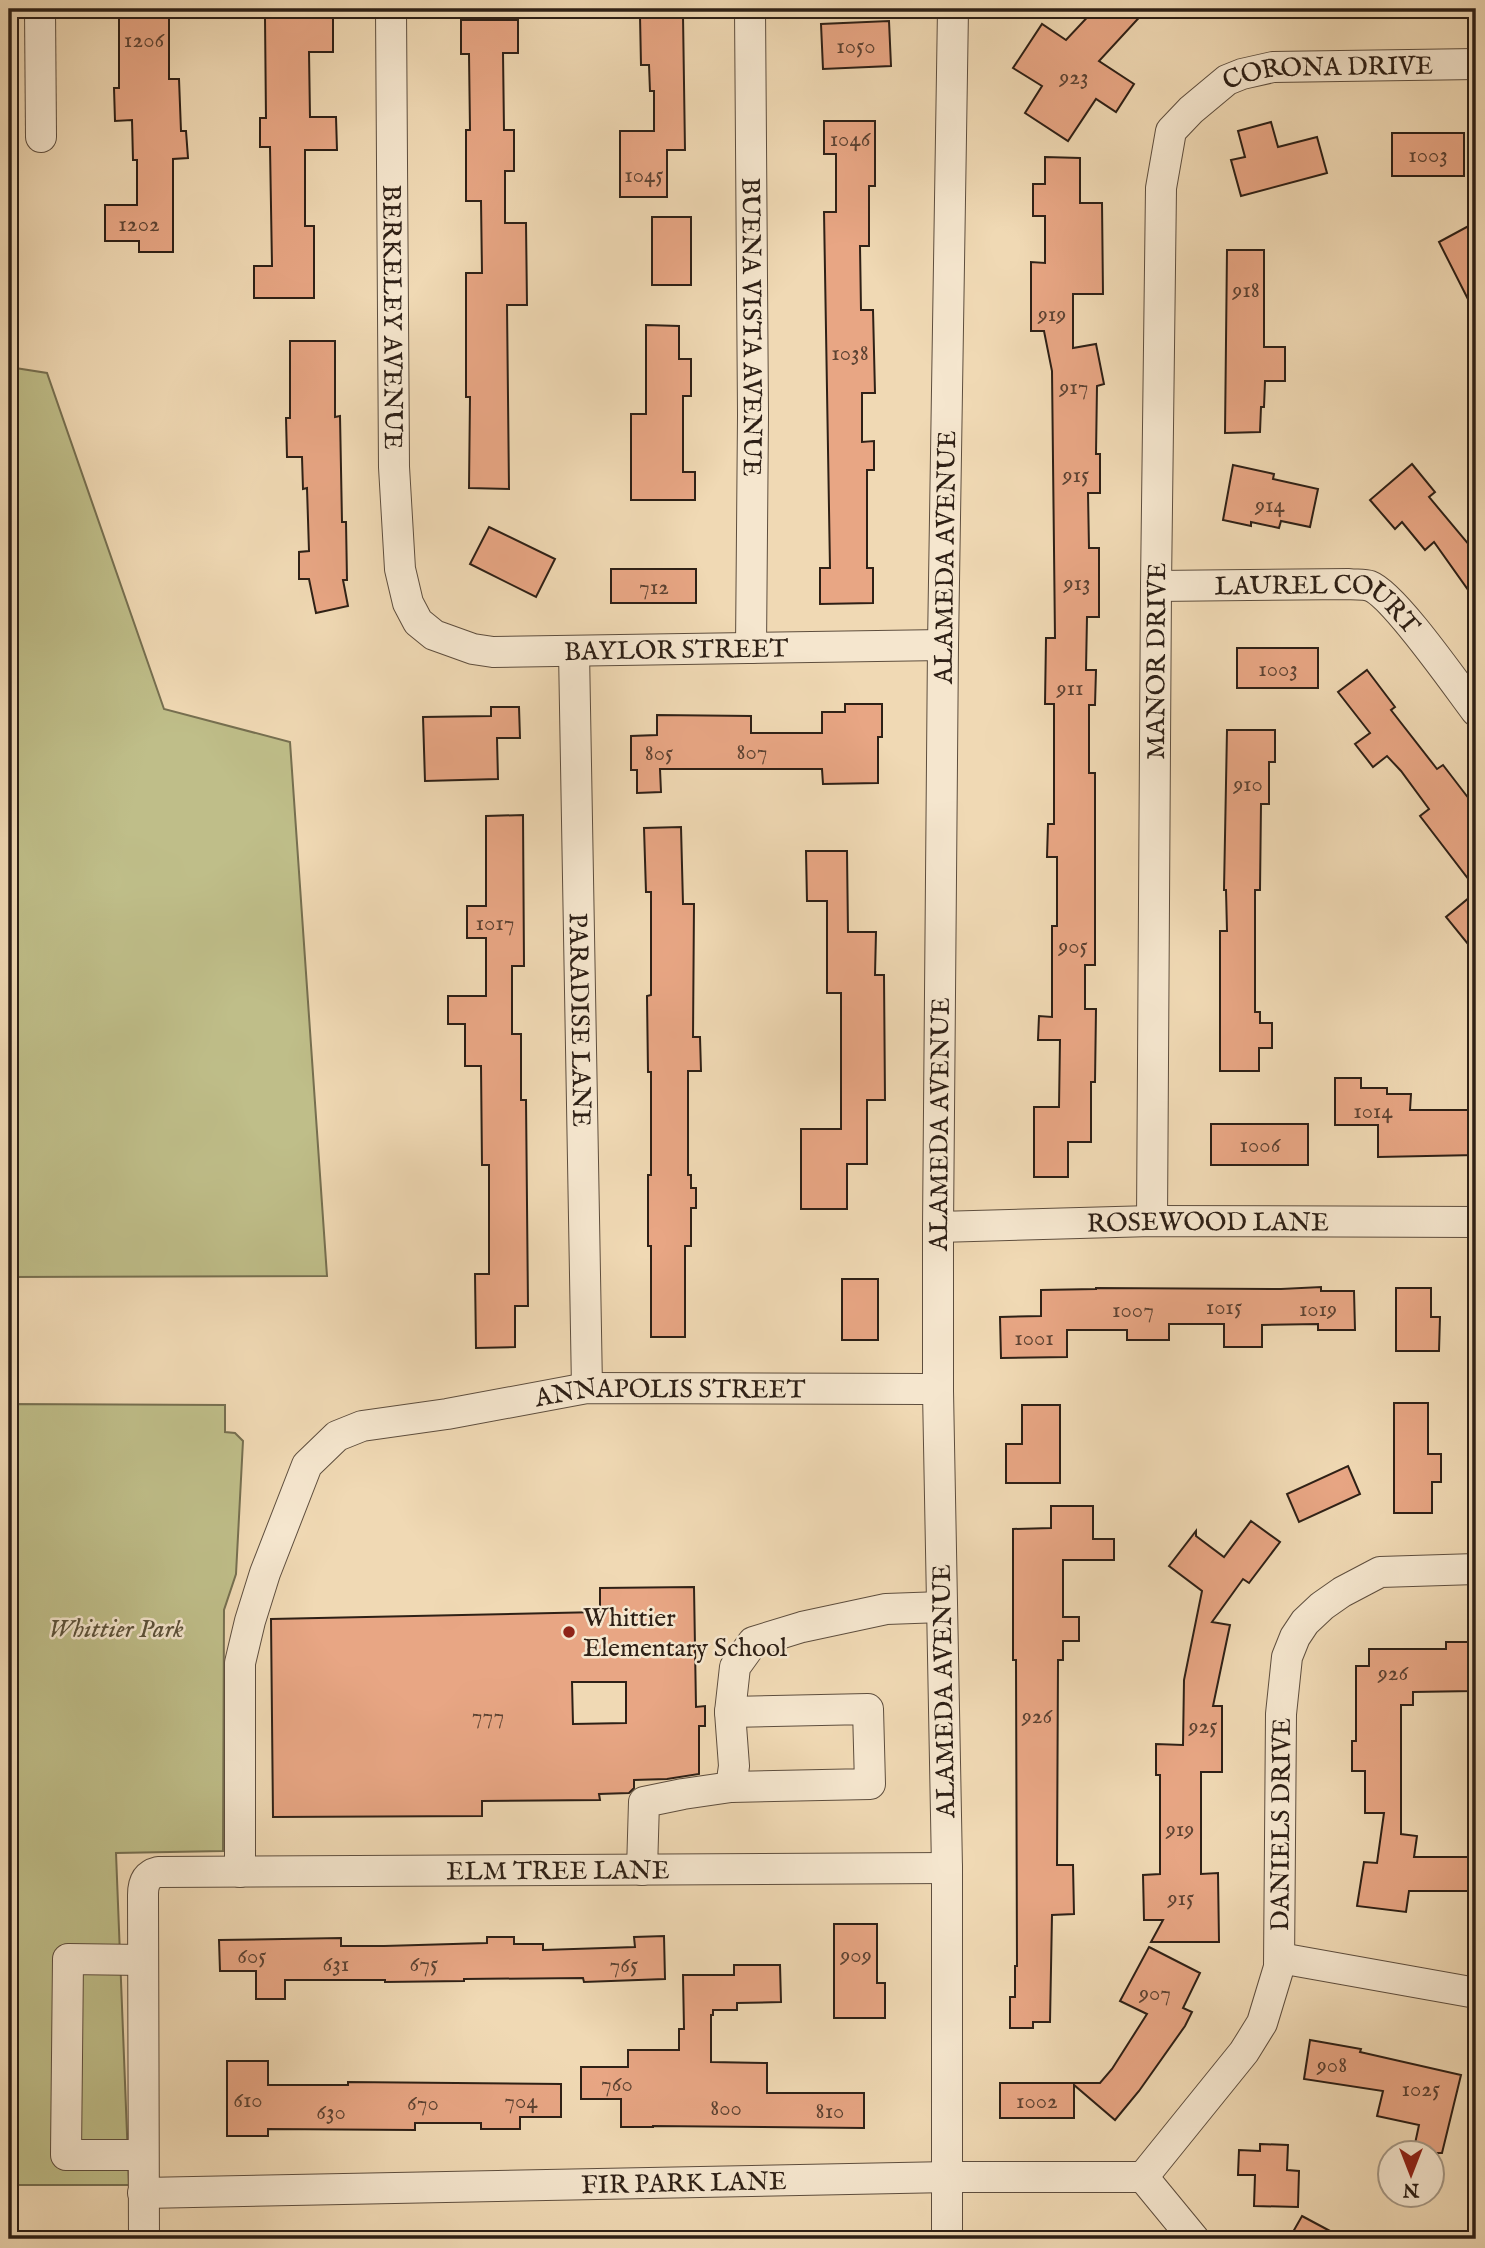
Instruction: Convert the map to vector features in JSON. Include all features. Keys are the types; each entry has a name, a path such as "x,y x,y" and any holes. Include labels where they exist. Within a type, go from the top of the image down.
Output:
{"street":[{"path":"40,9 41,137"},
{"name":"BERKELEY AVENUE","path":"391,9 395,480 400,569 408,603 418,622"},
{"name":"BUENA VISTA AVENUE","path":"750,9 753,415 751,648"},
{"name":"ALAMEDA AVENUE","path":"947,2239 947,1868 938,1391 938,1227 943,645 953,9"},
{"name":"CORONA DRIVE","path":"1191,110 1227,80 1273,67 1476,64"},
{"name":"MANOR DRIVE","path":"1152,1221 1161,188 1171,131 1191,110"},
{"name":"LAUREL COURT","path":"1156,586 1370,586 1386,597 1476,710"},
{"name":"BAYLOR STREET","path":"418,622 434,635 474,649 493,652 943,645"},
{"name":"PARADISE LANE","path":"574,651 587,1388"},
{"name":"ROSEWOOD LANE","path":"938,1227 1152,1221 1476,1222"},
{"name":"ANNAPOLIS STREET","path":"240,1872 240,1663 265,1573 307,1465 337,1436 362,1426 447,1414 587,1388 938,1391"},
{"name":"DANIELS DRIVE","path":"1143,2177 1244,2052 1262,2023 1279,1967 1282,1714 1287,1657 1295,1637 1322,1605 1351,1586 1380,1572 1476,1569"},
{"path":"731,1787 734,1766 730,1712 735,1667 753,1642 802,1627 886,1609 942,1607"},
{"path":"642,1870 645,1802 731,1787 870,1784 868,1709 730,1712"},
{"name":"ELM TREE LANE","path":"143,1960 144,1886 151,1874 947,1868"},
{"path":"1280,1958 1476,1993"},
{"path":"143,2155 66,2154 68,1959 143,1960 144,2239"},
{"name":"FIR PARK LANE","path":"144,2193 948,2177 1143,2177"},
{"path":"1143,2177 1194,2239"}],"green space":[{"path":"9,367 47,373 164,709 290,742 327,1276 9,1277"},
{"name":"Whittier Park","path":"9,1404 225,1405 225,1432 235,1433 243,1441 236,1574 224,1610 223,1851 116,1853 129,2185 9,2185"}],"building":[{"path":"119,9 164,9 164,12 169,12 169,79 179,79 181,131 186,131 188,158 173,159 173,252 139,252 139,241 105,241 105,205 137,205 137,160 133,160 132,120 115,121 114,88 119,88"},
{"path":"1095,9 1147,9 1099,61 1134,84 1116,112 1096,99 1068,141 1025,113 1042,86 1013,68 1042,24 1066,40"},
{"path":"640,16 683,16 685,150 667,150 667,197 620,197 620,131 654,131 654,91 650,91 649,65 641,65"},
{"path":"333,17 333,52 309,52 310,117 336,117 337,150 305,150 305,226 314,226 314,298 254,298 254,266 272,266 270,147 260,147 260,118 266,118 265,18"},
{"path":"461,20 518,20 518,53 503,53 504,130 514,130 514,171 505,171 505,223 526,223 527,305 507,305 509,489 469,488 470,397 466,397 466,273 482,273 481,201 466,201 466,130 470,130 469,54 461,54"},
{"path":"889,21 891,66 823,69 821,24"},
{"path":"824,121 875,121 875,186 869,186 869,246 860,246 861,310 873,310 875,393 862,393 862,442 874,441 874,470 867,470 867,568 873,568 873,603 820,604 820,568 830,568 824,212 836,212 836,154 824,154"},
{"path":"1271,122 1278,147 1317,137 1327,173 1241,196 1231,160 1245,157 1238,131"},
{"path":"1392,133 1464,133 1464,176 1392,176"},
{"path":"1045,157 1080,158 1080,203 1102,203 1103,294 1073,294 1073,348 1096,344 1104,384 1097,386 1096,454 1100,454 1100,493 1088,493 1089,548 1099,548 1099,617 1087,617 1086,670 1096,670 1095,705 1089,705 1089,773 1095,773 1095,965 1085,965 1085,1009 1096,1009 1095,1082 1091,1082 1091,1142 1068,1142 1068,1177 1034,1177 1034,1107 1059,1107 1060,1040 1038,1040 1039,1016 1052,1017 1052,926 1057,926 1057,857 1047,857 1048,824 1054,824 1054,704 1045,704 1046,638 1055,638 1052,371 1044,331 1031,331 1031,262 1045,263 1045,216 1033,216 1033,184 1045,184"},
{"path":"652,217 691,217 691,285 652,285"},
{"path":"1476,222 1476,315 1439,242"},
{"path":"1227,250 1264,250 1264,347 1285,347 1285,381 1265,381 1260,432 1225,433"},
{"path":"646,325 679,326 679,359 691,359 691,396 683,396 683,472 695,472 695,500 631,500 631,414 646,414"},
{"path":"290,341 335,341 335,417 340,416 342,522 346,522 347,580 343,580 348,606 316,613 309,579 299,579 299,552 309,551 307,488 303,489 302,457 287,457"},
{"path":"1412,464 1435,492 1429,497 1476,553 1476,601 1434,542 1425,550 1402,522 1395,529 1370,500"},
{"path":"1233,465 1274,474 1273,479 1318,489 1310,527 1281,521 1279,528 1251,522 1251,526 1223,520"},
{"path":"489,527 555,559 536,597 470,564"},
{"path":"611,569 696,569 696,603 611,603"},
{"path":"1237,648 1318,648 1318,688 1237,688"},
{"path":"1367,670 1395,707 1391,710 1437,769 1443,765 1476,808 1476,889 1420,816 1429,809 1401,771 1387,756 1373,767 1355,744 1370,733 1338,692"},
{"path":"845,704 882,704 882,737 878,737 878,783 823,784 822,769 660,769 661,792 637,793 637,770 631,770 631,736 657,735 657,715 751,716 751,733 822,733 822,712 845,712"},
{"path":"491,707 519,707 520,738 497,738 498,779 425,781 423,717 491,716"},
{"path":"1227,730 1275,730 1275,762 1269,762 1269,804 1261,804 1260,890 1255,890 1255,1012 1260,1012 1260,1023 1272,1023 1272,1048 1259,1048 1259,1071 1220,1071 1220,931 1227,931 1224,890"},
{"path":"523,815 524,966 512,966 512,1034 521,1034 521,1100 526,1100 528,1306 515,1306 515,1347 476,1348 475,1274 489,1274 489,1165 482,1165 481,1066 465,1066 465,1024 448,1024 448,996 486,996 486,938 467,938 467,906 486,906 486,816"},
{"path":"681,827 683,904 694,904 693,1037 700,1037 701,1071 688,1071 688,1175 691,1175 691,1188 696,1188 696,1208 691,1208 691,1246 685,1246 685,1337 651,1337 648,1175 651,1175 651,1072 648,1072 647,996 651,995 651,892 646,892 644,828"},
{"path":"806,851 847,851 848,932 876,932 875,975 884,975 885,1100 867,1100 867,1164 847,1164 847,1209 801,1209 801,1129 841,1129 841,993 827,993 827,901 807,901"},
{"path":"1476,892 1476,954 1446,917"},
{"path":"1335,1078 1361,1078 1361,1088 1387,1088 1387,1094 1411,1094 1410,1110 1476,1110 1476,1155 1378,1157 1378,1125 1335,1125"},
{"path":"1211,1124 1308,1124 1308,1165 1211,1165"},
{"path":"842,1279 878,1279 878,1340 842,1340"},
{"path":"1321,1287 1321,1291 1354,1291 1355,1330 1318,1330 1318,1324 1262,1325 1262,1347 1224,1347 1224,1324 1169,1324 1169,1340 1127,1340 1127,1330 1067,1330 1067,1357 1001,1358 1000,1317 1041,1316 1041,1290"},
{"path":"1396,1288 1431,1288 1431,1317 1440,1317 1439,1351 1396,1351"},
{"path":"1394,1403 1428,1403 1428,1454 1441,1454 1441,1482 1432,1482 1432,1513 1394,1513"},
{"path":"1022,1405 1060,1405 1060,1483 1006,1483 1006,1444 1022,1444"},
{"path":"1348,1466 1360,1494 1299,1522 1287,1494"},
{"path":"1051,1506 1093,1506 1093,1539 1114,1539 1114,1560 1063,1560 1063,1617 1079,1617 1079,1641 1063,1641 1063,1660 1058,1660 1057,1865 1073,1865 1074,1914 1052,1915 1050,2022 1033,2022 1033,2028 1010,2028 1010,1997 1015,1997 1017,1966 1013,1529 1051,1528"},
{"path":"1251,1521 1280,1542 1249,1583 1243,1579 1212,1622 1230,1625 1213,1706 1222,1706 1222,1772 1201,1772 1201,1874 1218,1873 1219,1942 1151,1942 1163,1920 1144,1920 1143,1875 1160,1874 1160,1775 1156,1775 1156,1744 1183,1745 1184,1680 1202,1591 1169,1566 1196,1531 1196,1536 1224,1557"},
{"path":"694,1587 696,1707 705,1706 705,1726 699,1726 699,1774 634,1780 634,1788 629,1793 599,1794 600,1800 482,1801 482,1816 273,1817 271,1619 600,1612 600,1588","holes":["572,1682 626,1682 626,1723 573,1724"]},
{"path":"1446,1642 1475,1642 1476,1683 1473,1683 1473,1691 1413,1692 1413,1705 1401,1705 1401,1834 1417,1836 1414,1857 1476,1857 1476,1891 1409,1891 1406,1912 1357,1906 1364,1862 1377,1863 1384,1813 1365,1813 1365,1771 1352,1771 1352,1741 1356,1741 1356,1666 1369,1666 1369,1649 1446,1649"},
{"path":"834,1924 877,1924 877,1983 885,1983 885,2018 834,2018"},
{"path":"664,1936 665,1979 584,1982 583,1978 385,1982 285,1980 285,1999 256,1999 256,1971 220,1971 219,1940 341,1938 341,1946 384,1946 487,1943 487,1937 514,1937 514,1944 543,1944 543,1950 635,1947 634,1937"},
{"path":"1149,1947 1200,1973 1183,2008 1192,2012 1185,2026 1115,2120 1074,2085 1074,2118 1000,2118 1000,2083 1100,2083 1147,2014 1120,2001"},
{"path":"734,1965 780,1965 781,2002 737,2003 737,2010 713,2010 711,2062 767,2063 767,2093 864,2093 864,2128 621,2127 621,2099 581,2099 581,2067 628,2067 628,2050 679,2050 679,2029 684,2029 683,1975 734,1975"},
{"path":"1310,2040 1361,2049 1360,2052 1461,2075 1445,2140 1416,2140 1419,2125 1377,2116 1383,2091 1304,2079"},
{"path":"227,2061 268,2061 268,2085 348,2085 348,2082 561,2084 561,2117 520,2117 520,2129 481,2129 481,2123 415,2123 415,2130 268,2129 268,2136 227,2136"},
{"path":"1260,2144 1288,2145 1287,2170 1299,2171 1298,2207 1254,2206 1255,2175 1238,2175 1239,2150 1260,2151"},
{"path":"1302,2216 1345,2239 1289,2239"}],"place":[{"name":"Whittier Elementary School","path":"569,1632"}]}
